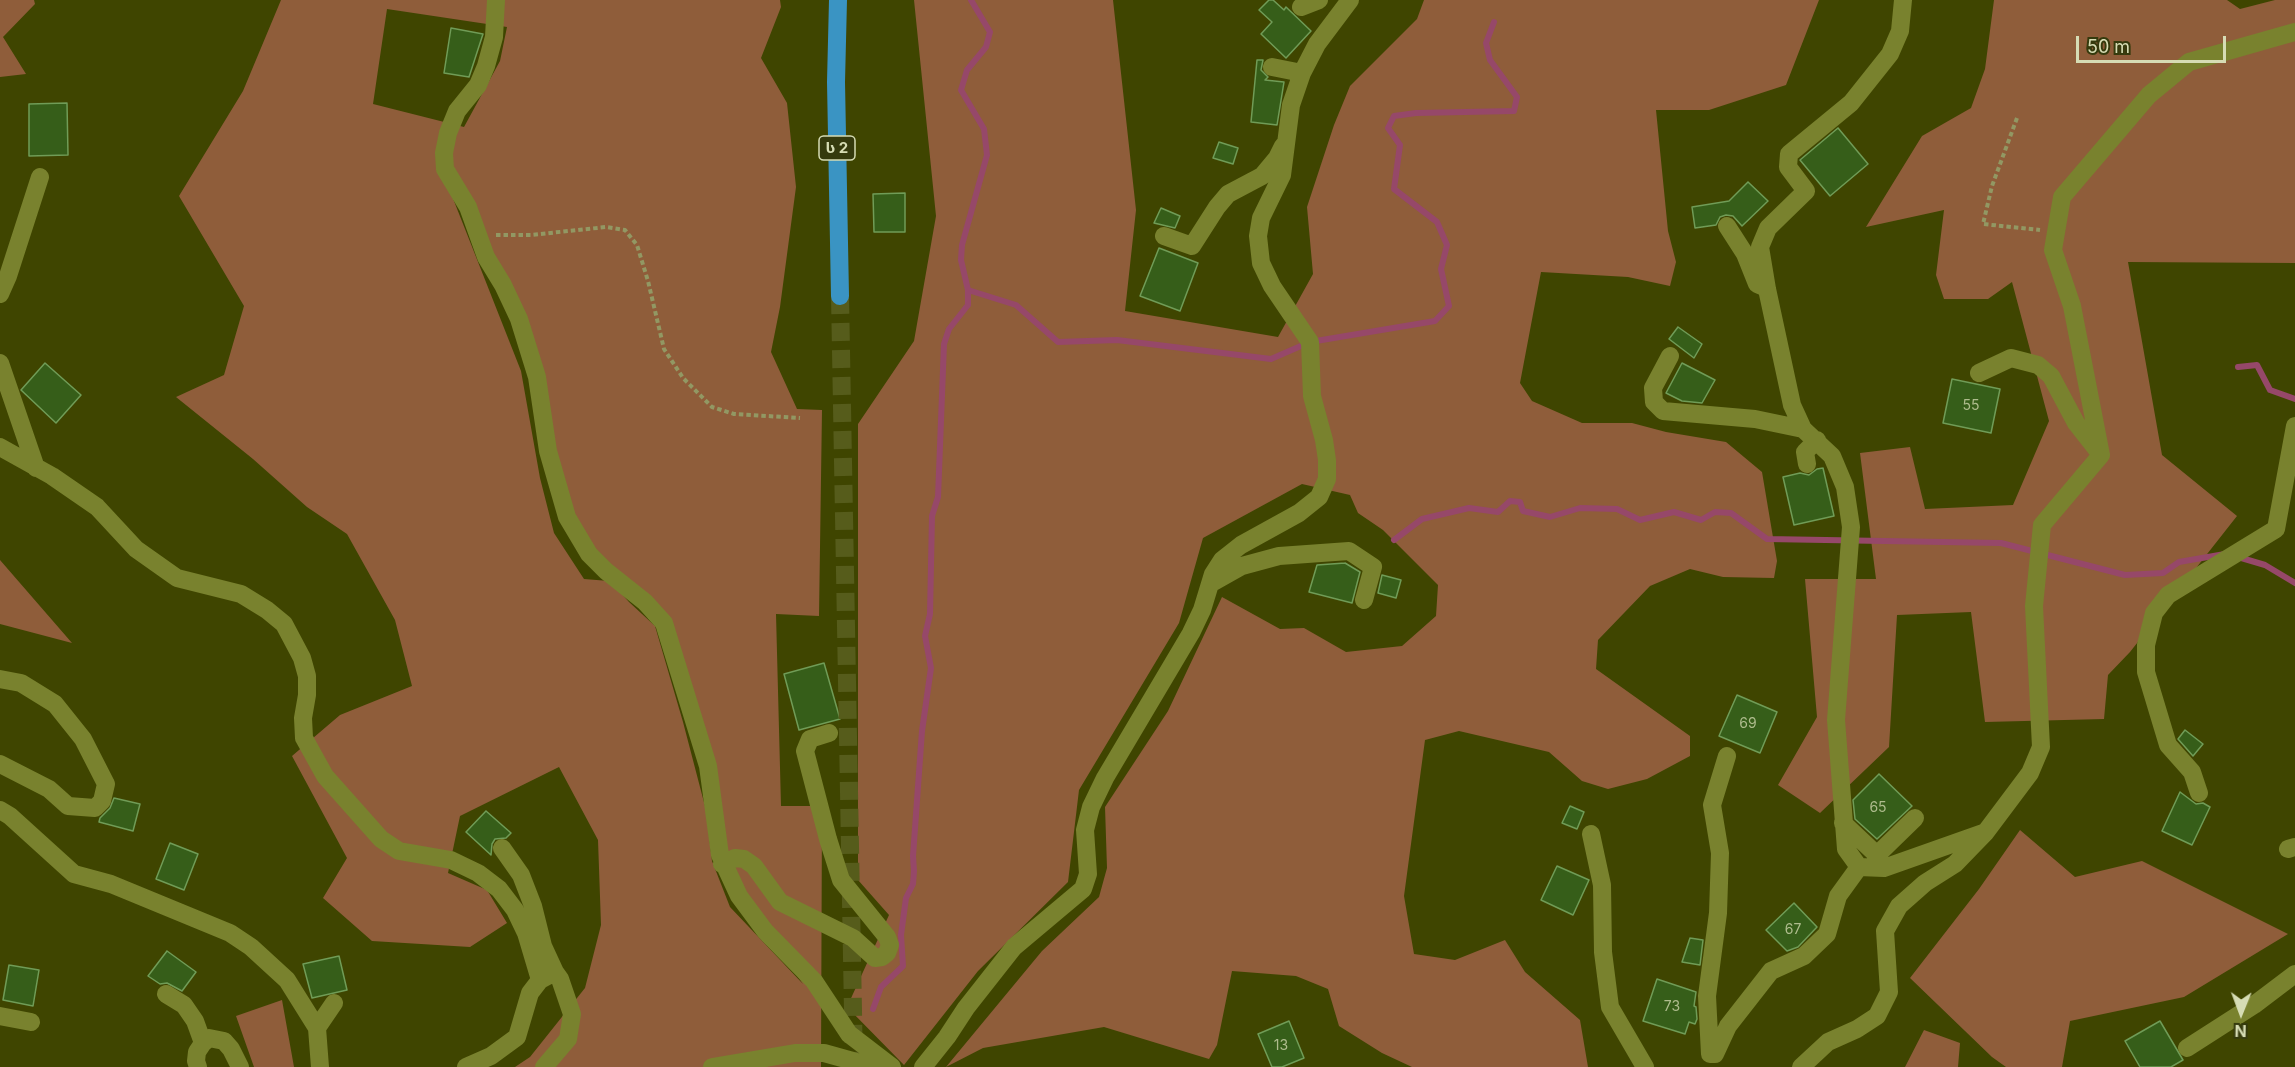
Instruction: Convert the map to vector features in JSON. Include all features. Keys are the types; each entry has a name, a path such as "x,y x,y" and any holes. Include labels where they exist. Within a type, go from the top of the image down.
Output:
{"highway":[{"name":"ს 2","path":"838,0 836,82 840,296"}],"street":[{"path":"496,0 494,37 486,66 478,85 457,111 448,133 444,153 445,169 468,207 486,256 519,319 537,377 548,451 567,517 589,554 606,571 645,602 664,624 708,766 722,864 739,896 758,922 814,981 849,1034 892,1067"},
{"path":"1300,7 1319,0"},
{"path":"923,1067 1014,947 1083,889 1088,874 1085,830 1091,807 1105,778 1191,633 1202,610 1213,574 1222,560 1241,545 1299,513 1319,497 1327,480 1324,440 1312,396 1310,342 1272,286 1261,263 1258,236 1261,218 1282,175 1291,105 1302,73 1317,44 1350,0"},
{"path":"1859,867 1846,849 1836,720 1851,527 1845,487 1832,456 1810,434 1792,405 1760,247 1768,228 1806,191 1788,167 1789,154 1851,103 1890,54 1900,30 1903,0"},
{"path":"2101,455 2072,306 2053,250 2062,197 2150,95 2189,62 2295,32"},
{"path":"1272,67 1302,73"},
{"path":"1164,236 1192,246 1228,194 1262,176 1277,158 1288,136"},
{"path":"0,294 40,177"},
{"path":"1727,226 1745,254 1757,284 1767,289"},
{"path":"1670,356 1653,388 1654,402 1663,411 1755,419 1810,434"},
{"path":"1979,373 2011,358 2038,365 2051,376 2076,423 2101,455"},
{"path":"0,363 36,468"},
{"path":"2199,794 2192,772 2168,745 2146,672 2146,645 2154,614 2168,595 2276,530 2295,426"},
{"path":"1807,464 1805,452 1810,434"},
{"path":"0,447 97,507 136,549 177,578 241,594 284,624 295,641 307,676 303,718 304,738 325,776 381,838 399,851 451,860 478,873 499,889 515,910 548,976 560,979 572,1014 568,1039 544,1067"},
{"path":"1801,1067 1828,1042 1857,1029 1877,1016 1889,992 1885,930 1899,906 1924,884 1955,864 1985,833 2030,773 2041,747 2034,606 2042,525 2101,455"},
{"path":"1210,584 1242,566 1279,556 1349,551 1373,567 1364,600"},
{"path":"0,680 21,683 55,704 83,738 106,784 102,801 95,808 68,806 49,789 0,764"},
{"path":"722,864 735,858 744,859 754,866 780,902 853,938 875,958 882,957 888,952 890,945 886,937 841,880 828,839 805,751 810,739 829,732"},
{"path":"1709,1061 1707,996 1718,913 1720,853 1712,805 1727,756"},
{"path":"0,810 10,816 74,874 111,884 230,933 251,947 287,980 316,1028 320,1067"},
{"path":"1843,823 1877,855 1915,818"},
{"path":"1859,867 1884,868 1985,833"},
{"path":"1591,834 1602,885 1603,952 1610,1006 1645,1067"},
{"path":"502,848 521,875 533,906 548,976"},
{"path":"1709,1061 1715,1054 1728,1026 1771,971 1804,956 1827,933 1838,896 1859,867"},
{"path":"2187,1048 2254,1005 2295,974"},
{"path":"466,1067 491,1056 517,1037 530,993 548,976"},
{"path":"166,994 184,1005 195,1021 203,1043"},
{"path":"316,1028 334,1003"},
{"path":"0,1016 31,1022"},
{"path":"198,1067 197,1052 209,1038 224,1041 240,1067"},
{"path":"712,1067 795,1053 824,1053 874,1067"}],"path":[{"path":"2017,118 1992,186 1983,224 2056,232"},
{"path":"479,234 531,235 606,226 625,230 637,245 664,349 683,378 712,407 734,414 800,418"}],"shaded area":[{"path":"0,0 34,0 35,4 3,37 26,74 0,77"},
{"path":"281,0 780,0 781,7 761,58 787,103 796,187 780,307 771,352 797,409 822,410 819,616 776,614 781,806 822,806 821,1067 515,1067 530,1057 585,988 601,925 598,840 559,767 460,816 448,873 487,890 507,923 470,947 372,941 323,898 347,858 292,756 340,715 412,686 395,620 347,534 307,507 253,459 176,397 224,375 244,306 179,196 243,91","holes":["387,9 507,27 500,61 464,127 373,104","452,196 479,234 539,372 557,496 609,581 584,579 554,533 540,478 521,371","611,582 671,620 730,879 803,984 730,907 712,861 706,810 655,626"]},
{"path":"914,0 1113,0 1136,210 1125,311 1278,337 1313,274 1307,207 1334,125 1350,86 1417,19 1424,0 1819,0 1786,85 1709,110 1656,110 1668,231 1676,262 1670,286 1628,277 1541,272 1520,383 1532,401 1582,423 1632,423 1666,432 1726,442 1762,472 1777,561 1774,578 1723,577 1690,569 1650,586 1598,640 1596,669 1690,736 1690,756 1647,779 1608,789 1582,781 1549,752 1459,731 1425,740 1404,896 1414,954 1455,960 1505,940 1525,972 1580,1020 1588,1067 1412,1067 1382,1053 1339,1026 1328,989 1296,976 1232,971 1217,1045 1209,1059 1104,1027 983,1048 946,1067 1042,951 1099,897 1107,868 1105,807 1168,711 1222,597 1280,629 1304,628 1346,652 1402,646 1436,616 1438,585 1383,530 1358,513 1350,495 1302,484 1203,538 1179,623 1079,790 1068,882 978,971 904,1065 847,1007 889,915 858,880 858,424 914,341 936,216"},
{"path":"1994,0 2227,0 2240,9 2275,0 2295,0 2295,263 2128,262 2162,455 2237,516 2130,652 2108,675 2104,719 1985,722 1971,612 1897,615 1889,747 1820,813 1778,785 1817,717 1805,579 1876,579 1860,453 1910,447 1925,509 2013,505 2049,421 2012,282 1988,299 1944,299 1936,275 1944,210 1866,227 1922,136 1971,108 1985,69"},
{"path":"0,560 72,643 0,624"},
{"path":"2020,830 2075,877 2142,861 2288,934 2184,997 2070,1021 2062,1067 2006,1067 1992,1057 1910,978 1979,889"},
{"path":"282,1000 294,1067 254,1067 236,1016"},
{"path":"1924,1030 1960,1043 1958,1067 1905,1067"}],"building":[{"path":"1269,0 1273,0 1284,10 1286,7 1311,31 1286,58 1261,34 1272,22 1259,10"},
{"path":"451,28 483,34 469,77 444,73"},
{"path":"1257,60 1263,60 1261,70 1268,77 1265,80 1284,82 1277,125 1251,122"},
{"path":"67,103 68,155 29,156 29,104"},
{"path":"1838,128 1868,164 1830,196 1800,160"},
{"path":"1219,142 1238,148 1233,164 1213,158"},
{"path":"1748,182 1768,201 1742,226 1733,216 1726,215 1720,217 1716,225 1695,228 1692,207 1729,201"},
{"path":"905,193 905,232 874,232 873,194"},
{"path":"1161,208 1180,216 1175,228 1154,223"},
{"path":"1159,248 1198,263 1180,311 1140,296"},
{"path":"1678,327 1702,344 1694,358 1669,339"},
{"path":"45,363 81,395 56,423 21,390"},
{"path":"1682,363 1715,380 1702,403 1682,401 1666,393"},
{"path":"1952,379 2000,389 1991,433 1943,423"},
{"path":"1823,468 1834,516 1794,525 1783,477 1800,473 1809,475"},
{"path":"1345,563 1360,572 1352,603 1309,592 1317,565"},
{"path":"1382,575 1401,580 1396,598 1378,593"},
{"path":"824,663 840,719 799,730 784,674"},
{"path":"1737,695 1777,712 1760,753 1719,736"},
{"path":"2185,730 2203,744 2193,756 2178,739"},
{"path":"1879,774 1912,806 1877,839 1855,819 1853,800"},
{"path":"2180,792 2196,804 2203,803 2210,807 2192,845 2162,831"},
{"path":"114,798 140,804 133,831 99,822 110,808"},
{"path":"1570,806 1584,812 1577,829 1562,823"},
{"path":"486,811 511,833 506,838 495,839 491,855 466,832"},
{"path":"170,843 198,854 184,890 156,879"},
{"path":"1557,866 1589,880 1573,915 1541,900"},
{"path":"1794,903 1817,927 1798,947 1787,951 1766,930"},
{"path":"1690,938 1703,940 1700,965 1682,962"},
{"path":"167,951 196,972 182,991 167,983 160,984 148,976"},
{"path":"339,956 347,990 312,998 303,964"},
{"path":"9,965 39,970 33,1006 3,1000"},
{"path":"1657,979 1696,992 1694,1006 1697,1019 1695,1024 1689,1022 1685,1034 1643,1021"},
{"path":"1289,1021 1304,1058 1282,1067 1272,1067 1258,1034"},
{"path":"2160,1021 2183,1060 2171,1067 2140,1067 2125,1041"}],"waterway":[{"path":"873,1009 881,987 903,966 901,935 906,898 913,884 922,731 931,668 925,636 930,614 932,516 938,497 944,344 949,329 968,305 968,290 961,260 962,245 987,155 984,129 961,90 967,70 986,47 990,32 971,0"},
{"path":"968,290 1016,305 1058,342 1117,340 1271,359 1310,342 1435,321 1449,306 1441,269 1447,245 1437,222 1394,189 1400,145 1388,128 1394,116 1416,113 1514,111 1517,97 1490,60 1486,43 1494,22"},
{"path":"2238,367 2257,365 2270,390 2295,399"},
{"path":"1394,540 1422,519 1469,508 1498,512 1510,501 1520,502 1523,511 1550,517 1580,508 1617,509 1640,520 1674,512 1701,520 1715,512 1731,513 1767,539 2001,543 2125,575 2163,573 2179,562 2225,554"},
{"path":"2238,557 2265,565 2295,583"}],"tunnel":[{"path":"840,296 854,1067"}]}
